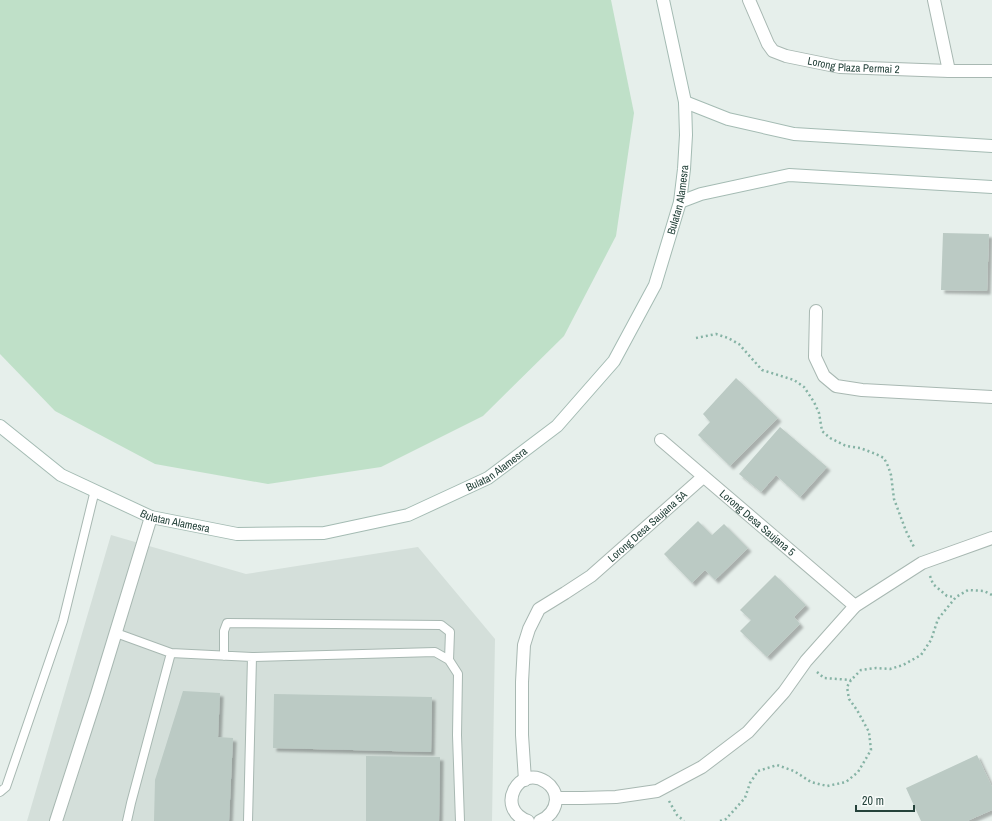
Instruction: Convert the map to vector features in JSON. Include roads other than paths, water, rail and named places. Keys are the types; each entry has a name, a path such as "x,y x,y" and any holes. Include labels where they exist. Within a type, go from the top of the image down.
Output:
{"street":[{"name":"Bulatan Alamesra","path":"0,426 61,475 151,517 237,534 324,534 408,515 488,478 557,426 614,361 655,285 680,202 686,136 685,102 663,0"},
{"name":"Lorong Plaza Permai 2","path":"749,0 768,44 773,51 786,56 840,67 992,71"},
{"path":"934,0 949,71"},
{"path":"685,102 728,119 794,134 992,146"},
{"path":"680,202 701,194 789,175 992,187"},
{"path":"816,311 815,357 824,376 836,386 862,390 992,397"},
{"name":"Lorong Desa Saujana 5","path":"661,440 854,606"},
{"name":"Lorong Desa Saujana 5A","path":"525,780 522,735 524,645 529,628 539,609 591,576 703,477"},
{"path":"56,821 116,634 151,517"},
{"path":"556,798 616,797 657,791 702,767 748,732 784,692 806,661 854,606 922,563 992,538"},
{"path":"528,821 519,817 514,812 512,797 518,784 531,778 538,778 545,781 554,791 556,798 556,805 552,812 548,817 540,821"}],"lane":[{"path":"2,788 63,621 95,490"},
{"path":"224,656 224,631 227,623 441,625 450,632 450,660 458,674 457,735 460,821"},
{"path":"116,634 171,653 252,657 435,652 450,660"},
{"path":"127,821 171,653"},
{"path":"248,821 252,657"}]}
